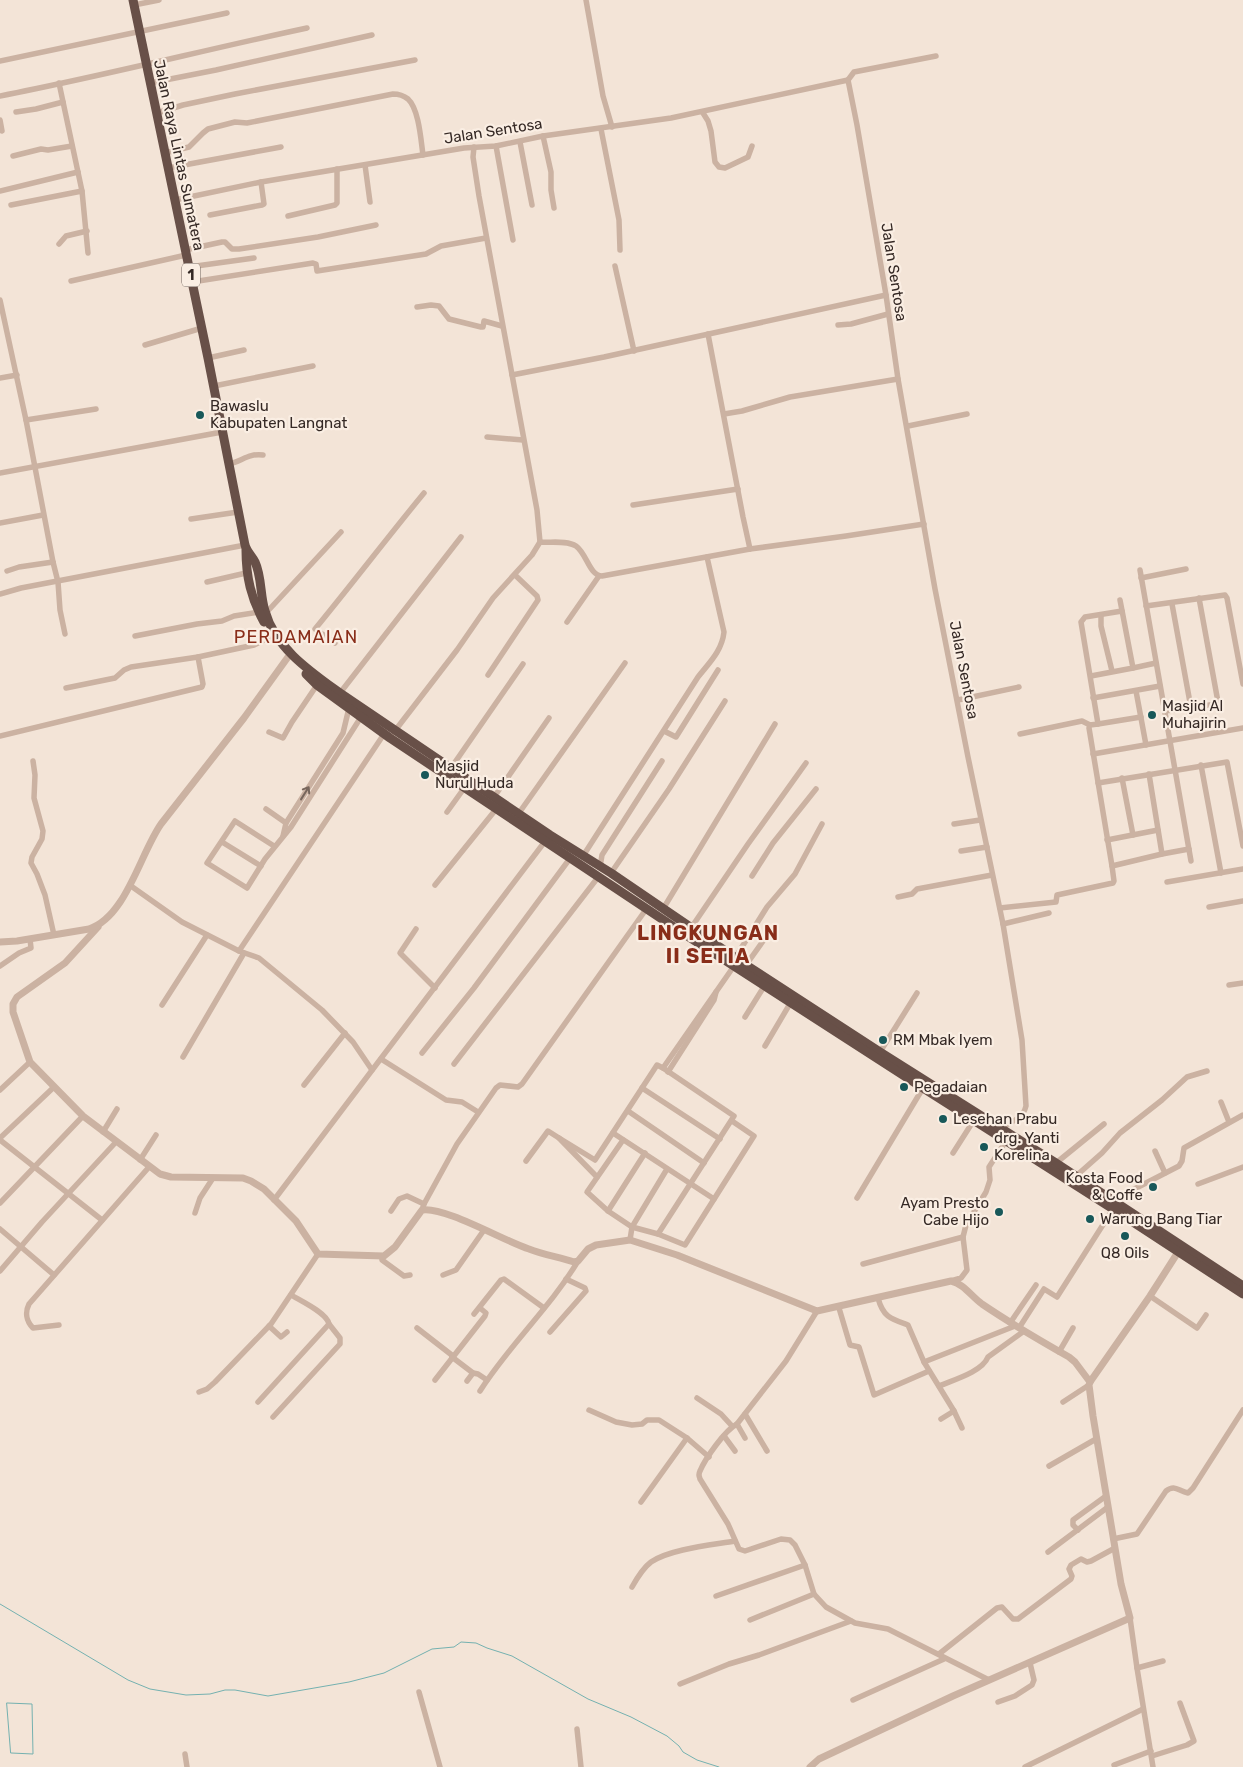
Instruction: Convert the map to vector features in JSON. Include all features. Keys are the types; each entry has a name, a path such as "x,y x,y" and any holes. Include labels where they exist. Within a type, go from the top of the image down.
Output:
{"highway":[{"name":"Jalan Raya Lintas Sumatera","path":"133,3 214,386 246,548 246,573 272,636 288,657 317,685 349,708 390,734 452,768 519,813 571,857 600,872 611,873 691,928 764,985 974,1120 997,1130 1006,1141 1113,1204"},
{"name":"Jalan Raya Lintas Sumatera","path":"246,548 255,561 262,613 290,654 390,734 497,808 583,856 600,872 647,908 735,962 746,965 997,1130 1076,1176 1113,1204 1243,1294"},
{"name":"Jalan Raya Lintas Sumatera","path":"1180,1249 1243,1286"}],"street":[{"path":"133,3 159,0"},
{"path":"586,0 612,128"},
{"path":"0,61 227,13"},
{"path":"0,96 146,66 222,46 307,28"},
{"path":"150,82 216,70 372,35"},
{"path":"848,80 854,72 936,56"},
{"path":"157,112 235,94 415,60"},
{"name":"Jalan Sentosa","path":"175,200 365,164 474,147 496,146 543,136 612,128 703,113 848,80 924,524 980,820 1000,908 1021,1034 1027,1099 1025,1112 1022,1116 997,1130"},
{"path":"58,83 82,190 88,253"},
{"path":"165,152 189,148 203,132 235,122 247,122 393,94 401,95 410,102 415,111 423,155"},
{"path":"16,112 63,102"},
{"path":"703,113 708,121 715,162 718,166 725,168 748,157 752,146"},
{"path":"0,120 2,131"},
{"path":"601,129 619,220 620,250"},
{"path":"543,136 551,172 554,208"},
{"path":"520,142 532,205"},
{"path":"13,156 41,149 48,150 72,146"},
{"path":"496,146 513,240"},
{"path":"168,168 281,147"},
{"path":"183,1057 242,952 390,734 457,650 493,598 527,562 540,542 539,525 486,238 473,157 474,147"},
{"path":"365,164 370,202"},
{"path":"288,216 335,206 337,203 337,169"},
{"path":"0,191 78,172"},
{"path":"210,215 264,204 262,182"},
{"path":"11,205 82,190"},
{"path":"71,281 222,242 225,242 232,249 239,249 376,226"},
{"path":"59,244 66,236 87,231"},
{"path":"192,282 313,263 316,264 317,271 426,254 441,246 486,238"},
{"path":"189,267 254,258"},
{"path":"615,266 634,350"},
{"path":"512,375 886,294"},
{"path":"0,300 26,420 52,562 58,582 60,610 65,634"},
{"path":"417,307 439,306 449,319 481,327 484,321 502,326"},
{"path":"838,325 851,324 888,314"},
{"path":"145,345 202,328"},
{"path":"708,334 750,549"},
{"path":"208,358 244,350"},
{"path":"214,386 313,366"},
{"path":"0,378 17,375"},
{"path":"724,414 809,393 898,379"},
{"path":"26,420 96,409"},
{"path":"908,426 967,414"},
{"path":"0,473 222,432"},
{"path":"487,437 523,440"},
{"path":"228,464 241,461 250,455 263,455"},
{"path":"632,505 738,489"},
{"path":"335,643 315,629 336,605 381,544 424,493"},
{"path":"191,519 238,512"},
{"path":"0,522 43,515"},
{"path":"540,542 569,543 575,546 595,574 599,576 750,549 924,524"},
{"path":"135,636 222,621 234,616 262,613 341,532"},
{"path":"340,694 461,537"},
{"path":"0,594 21,588 246,548"},
{"path":"583,856 698,677 717,653 724,632 707,557"},
{"path":"7,571 19,567 52,562"},
{"path":"1141,578 1186,569"},
{"path":"1140,570 1191,861"},
{"path":"207,582 246,573"},
{"path":"488,675 538,600 537,596 515,575"},
{"path":"567,622 599,576"},
{"path":"1146,606 1172,604 1222,594 1227,598 1243,684"},
{"path":"1165,711 1217,704 1218,702 1199,598"},
{"path":"1120,600 1133,668"},
{"path":"1172,604 1191,708"},
{"path":"1098,724 1081,622 1085,617 1122,611"},
{"path":"1101,615 1101,626 1112,671"},
{"path":"66,688 115,678 131,667 198,658 254,645 272,636"},
{"path":"288,657 158,828 150,841 131,886 105,921 98,926 65,963 17,997 13,1004 13,1012 30,1062 83,1116 103,1132 166,1177 243,1178 259,1185 296,1221 318,1254"},
{"path":"0,736 202,687 198,658"},
{"path":"519,813 625,663"},
{"path":"1091,676 1156,663"},
{"path":"452,768 523,664"},
{"path":"664,731 676,738 718,670"},
{"path":"269,732 283,738 317,685"},
{"path":"1093,698 1160,686"},
{"path":"958,700 1019,687"},
{"path":"1136,691 1146,744"},
{"path":"611,873 669,790 725,701"},
{"path":"283,836 286,823 343,733 349,708"},
{"path":"274,846 235,821 208,863 247,888 274,846 291,827 361,716"},
{"path":"1020,734 1082,721 1090,725 1141,717"},
{"path":"494,797 549,718"},
{"path":"663,909 775,724"},
{"path":"1000,908 1056,902 1057,895 1114,881 1090,725"},
{"path":"1093,754 1243,728"},
{"path":"33,761 35,774 34,804 43,831 42,839 31,863 45,895 54,935"},
{"path":"454,1064 600,872 602,855 662,761"},
{"path":"1098,783 1226,761 1243,846"},
{"path":"691,928 806,763"},
{"path":"1201,765 1221,873"},
{"path":"1149,774 1162,854"},
{"path":"1122,778 1133,835"},
{"path":"447,812 465,787"},
{"path":"752,876 773,843 816,789"},
{"path":"435,885 497,808"},
{"path":"266,809 286,823"},
{"path":"954,824 980,820"},
{"path":"666,1070 714,1000 716,992 767,907 795,874 822,824"},
{"path":"1108,840 1158,830"},
{"path":"274,1200 548,838"},
{"path":"222,842 261,866"},
{"path":"961,851 987,848"},
{"path":"1112,866 1189,849"},
{"path":"422,1053 474,988 571,857"},
{"path":"1167,882 1243,869"},
{"path":"898,897 912,894 917,889 992,875"},
{"path":"131,886 182,922 242,952 259,958 322,1010 353,1042 372,1070"},
{"path":"1209,907 1243,901"},
{"path":"318,1254 382,1257 395,1247 423,1207 457,1144 478,1112 500,1085 514,1088 522,1084 647,908"},
{"path":"1003,924 1049,913"},
{"path":"0,942 30,939 98,926"},
{"path":"416,929 400,953 435,988"},
{"path":"746,965 768,934"},
{"path":"162,1005 207,935"},
{"path":"0,966 31,948 30,939"},
{"path":"1230,986 1243,983"},
{"path":"745,1017 764,985"},
{"path":"880,1052 917,993"},
{"path":"765,1046 791,1002"},
{"path":"304,1084 344,1033"},
{"path":"381,1059 446,1100 462,1102 478,1112"},
{"path":"0,1090 30,1062"},
{"path":"526,1161 548,1131 595,1160 657,1065 734,1116 658,1234"},
{"path":"1076,1176 1102,1153 1120,1133 1162,1100 1186,1077 1208,1071"},
{"path":"54,1088 0,1139 102,1220"},
{"path":"642,1088 720,1139"},
{"path":"857,1198 923,1088"},
{"path":"1221,1102 1229,1122"},
{"path":"103,1132 117,1109"},
{"path":"628,1111 704,1163"},
{"path":"939,1386 977,1369 986,1362 988,1357 1017,1327 1044,1289 1057,1297 1113,1204 1181,1164 1184,1148 1243,1115"},
{"path":"0,1203 83,1116"},
{"path":"953,1153 974,1120"},
{"path":"623,1140 587,1192 608,1211 632,1227 658,1234 684,1245 754,1136 732,1121"},
{"path":"1056,1163 1104,1124"},
{"path":"613,1133 714,1199"},
{"path":"140,1160 156,1135"},
{"path":"558,1138 597,1177"},
{"path":"480,1391 578,1261 588,1249 596,1245 630,1240 677,1255 818,1312 961,1278 967,1270 963,1237 966,1225 986,1192 990,1180 989,1167 1006,1141"},
{"path":"0,1271 116,1142"},
{"path":"1155,1151 1165,1173"},
{"path":"608,1211 645,1153"},
{"path":"59,1325 33,1328 29,1324 26,1310 29,1304 150,1167"},
{"path":"1198,1184 1243,1167"},
{"path":"630,1240 632,1227 667,1169"},
{"path":"195,1213 200,1198 213,1178"},
{"path":"391,1211 399,1199 407,1196 426,1209 445,1212 530,1250 578,1261"},
{"path":"0,1229 54,1275"},
{"path":"443,1274 456,1270 484,1230"},
{"path":"863,1264 963,1237"},
{"path":"1062,1402 1090,1383 1180,1249"},
{"path":"199,1392 207,1389 215,1382 269,1326 318,1254"},
{"path":"382,1257 382,1260 404,1276 410,1275"},
{"path":"550,1332 586,1291 585,1288 566,1279"},
{"path":"474,1314 501,1280 504,1280 544,1308"},
{"path":"951,1281 961,1285 979,1301 1017,1327 1075,1362 1090,1383 1096,1439 1121,1584 1130,1618 1153,1767"},
{"path":"924,1362 1017,1327 1036,1285"},
{"path":"273,1417 340,1344 340,1338 329,1324 328,1318 291,1295"},
{"path":"1150,1296 1198,1328 1206,1315"},
{"path":"878,1298 880,1306 887,1317 908,1325 924,1362 954,1411 962,1428"},
{"path":"435,1380 485,1316 486,1313 480,1308"},
{"path":"839,1308 850,1345 859,1347 874,1395 930,1371"},
{"path":"818,1312 786,1361 745,1414 724,1436 709,1457 699,1477 728,1524 739,1549 745,1551 781,1540 790,1540 795,1545 805,1565 814,1594 821,1603 851,1621 885,1628 989,1680"},
{"path":"258,1402 329,1324"},
{"path":"269,1326 281,1336 288,1332"},
{"path":"417,1328 473,1373 480,1374 487,1380"},
{"path":"1059,1352 1073,1328"},
{"path":"467,1381 473,1373"},
{"path":"697,1398 721,1414 745,1438"},
{"path":"590,1410 616,1422 632,1425 642,1424 647,1420 659,1420 686,1438 709,1457"},
{"path":"1113,1539 1137,1534 1166,1491 1170,1488 1175,1487 1188,1493 1243,1410"},
{"path":"941,1419 954,1411"},
{"path":"745,1414 767,1451"},
{"path":"724,1436 735,1451"},
{"path":"641,1502 686,1438"},
{"path":"1049,1466 1096,1439"},
{"path":"1078,1530 1073,1525 1073,1520 1106,1496"},
{"path":"1048,1552 1108,1507"},
{"path":"632,1587 644,1568 654,1560 686,1550 735,1541"},
{"path":"853,1700 941,1656 997,1608 1002,1607 1013,1619 1018,1619 1071,1579 1072,1576 1069,1569 1071,1564 1081,1559 1087,1562 1091,1561 1115,1548"},
{"path":"716,1596 805,1565"},
{"path":"750,1620 814,1594"},
{"path":"810,1767 818,1759 989,1680 1130,1618"},
{"path":"680,1684 729,1664 851,1621"},
{"path":"1137,1668 1163,1661"},
{"path":"998,1702 1015,1696 1032,1685 1034,1680 1030,1663"},
{"path":"419,1692 440,1767"},
{"path":"1114,1765 1187,1745 1194,1741 1180,1703"},
{"path":"1025,1767 1143,1709"},
{"path":"577,1729 581,1767"},
{"path":"185,1754 187,1767"}],"waterway":[{"path":"0,1604 128,1680 150,1689 186,1695 235,1690 268,1696 349,1682 384,1673 432,1649 454,1647 461,1642 476,1643 512,1656 588,1699 631,1717 667,1736 683,1752 697,1760 719,1767"},
{"path":"7,1703 32,1704 33,1754 11,1753 7,1703"}],"place":[{"name":"Bawaslu Kabupaten Langnat","path":"200,415"},
{"name":"Masjid Al Muhajirin","path":"1152,715"},
{"name":"Masjid Nurul Huda","path":"425,775"},
{"name":"RM Mbak Iyem","path":"883,1040"},
{"name":"Pegadaian","path":"904,1087"},
{"name":"Lesehan Prabu","path":"943,1119"},
{"name":"drg. Yanti Korelina","path":"984,1147"},
{"name":"Kosta Food & Coffe","path":"1153,1187"},
{"name":"Ayam Presto Cabe Hijo","path":"999,1212"},
{"name":"Warung Bang Tiar","path":"1090,1219"},
{"name":"Q8 Oils","path":"1125,1236"}],"district":[{"name":"PERDAMAIAN","path":"296,637"},
{"name":"LINGKUNGAN II SETIA","path":"708,944"}]}
